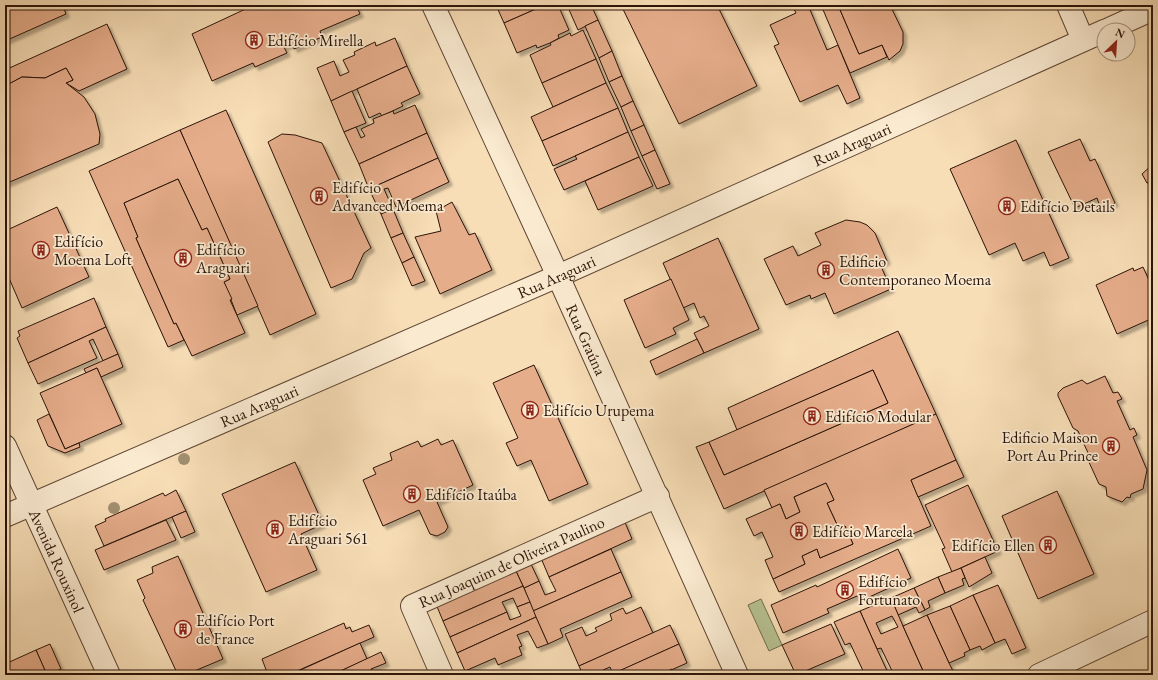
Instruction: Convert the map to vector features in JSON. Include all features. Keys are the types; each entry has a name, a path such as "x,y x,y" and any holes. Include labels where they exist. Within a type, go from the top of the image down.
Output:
{"street":[{"name":"Rua Graúna","path":"433,5 658,496 737,675"},
{"path":"1068,5 1083,40"},
{"path":"1125,22 1153,9"},
{"name":"Rua Araguari","path":"5,516 558,276 1096,34"},
{"name":"Avenida Rouxinol","path":"5,446 110,675"},
{"name":"Rua Joaquim de Oliveira Paulino","path":"442,675 412,606 658,496"},
{"path":"1039,675 1153,621"}],"green space":[{"path":"761,599 782,645 769,651 748,605"}],"building":[{"path":"5,5 66,5 63,6 66,14 5,41"},
{"name":"Edifício Mirella","path":"254,5 356,5 360,14 320,31 322,37 294,49 292,44 284,47 287,53 255,67 253,63 212,81 192,34"},
{"path":"496,5 545,5 504,23"},
{"path":"545,5 558,5 569,30 558,35 559,38 550,43 537,48 536,45 517,53 504,23"},
{"path":"567,5 591,5 598,20 578,30"},
{"path":"621,5 717,5 757,86 679,124"},
{"path":"792,5 808,5 827,50 838,45 860,98 847,104 838,85 800,102 774,46 779,44 770,25 796,13"},
{"path":"821,5 838,5 859,54 882,45 887,57 850,73"},
{"path":"838,5 890,5 903,32 903,44 900,51 889,60 882,45 859,54"},
{"path":"598,20 612,51 599,58 585,26"},
{"path":"107,24 127,69 79,91 66,83 73,80 66,68 45,78 22,77 5,86 5,70"},
{"path":"583,30 596,59 542,83 530,55 551,45 550,43 570,33 571,36"},
{"path":"395,38 407,66 331,101 317,68 334,61 340,76 349,72 343,60 355,55 354,52 375,42 376,46"},
{"path":"612,51 622,76 609,82 599,58"},
{"path":"596,59 606,83 553,107 542,83"},
{"path":"407,66 420,94 401,103 403,106 382,116 380,113 369,118 357,89"},
{"path":"66,68 73,80 66,83 84,97 95,114 100,134 99,144 5,184 5,86 22,77 45,78"},
{"path":"622,76 633,101 621,107 609,82"},
{"path":"606,83 618,108 542,141 531,117"},
{"path":"352,91 366,123 344,132 331,101"},
{"path":"633,101 644,125 631,131 621,107"},
{"path":"415,105 427,133 359,164 344,132 356,127 361,138 365,136 361,129 374,123 373,119 393,111 394,114"},
{"path":"618,108 628,132 553,166 542,141"},
{"path":"226,110 316,314 270,335 180,130"},
{"path":"644,125 655,150 642,156 631,131"},
{"path":"180,130 258,306 237,315 224,282 230,279 207,228 202,230 178,179 124,203 138,237 136,238 174,324 176,323 184,340 168,347 89,171"},
{"path":"628,132 639,157 564,190 554,169 577,159 575,156"},
{"path":"427,133 438,158 369,189 359,164"},
{"name":"Edifício Advanced Moema","path":"282,134 295,135 322,143 371,248 364,253 352,279 331,288 268,142"},
{"path":"1080,139 1090,161 1095,159 1115,203 1101,209 1097,198 1075,208 1048,152"},
{"name":"Edifício Details","path":"1016,140 1069,258 1050,266 1044,252 1023,261 1015,243 989,255 950,169"},
{"path":"655,150 670,184 657,189 642,156"},
{"path":"639,157 653,186 598,210 585,181"},
{"path":"438,158 449,182 396,207 388,188 384,189 393,209 381,214 369,189"},
{"path":"1153,164 1153,182 1147,183 1142,174"},
{"name":"Edifício Araguari","path":"178,179 202,230 207,228 230,279 224,282 232,299 230,300 245,333 192,356 176,323 174,324 136,238 138,237 124,203"},
{"path":"452,202 469,235 475,233 492,270 440,294 415,237 441,231 436,211"},
{"name":"Edifício Moema Loft","path":"57,207 89,277 22,308 5,269 5,231"},
{"path":"393,209 403,233 391,238 381,214"},
{"name":"Edificio Contemporaneo Moema","path":"846,220 860,222 867,225 875,233 887,261 880,264 891,289 834,314 825,293 811,299 810,295 786,305 764,259 793,246 798,256 821,245 815,233"},
{"path":"403,233 414,257 402,263 391,238"},
{"path":"718,238 759,329 704,353 694,333 709,326 704,316 700,318 694,303 683,308 663,263"},
{"path":"414,257 425,281 412,286 402,263"},
{"path":"1143,267 1153,289 1153,318 1117,334 1096,285 1133,268 1134,271"},
{"path":"671,279 689,320 673,328 676,334 645,348 624,300"},
{"path":"94,298 106,327 28,363 17,338 20,336 18,331"},
{"path":"106,327 118,354 103,361 93,339 89,341 97,358 38,384 28,363"},
{"path":"898,331 936,414 724,509 696,447 709,442 724,475 888,403 873,370 737,430 728,408"},
{"path":"697,339 704,353 656,375 650,361"},
{"path":"118,354 123,367 101,377 97,368 86,373 84,369"},
{"name":"Edifício Urupema","path":"534,365 588,484 549,501 531,460 517,466 506,443 518,438 493,383"},
{"path":"97,368 122,424 65,449 40,393"},
{"name":"Edifício Modular","path":"873,370 888,403 724,475 709,442"},
{"name":"Edificio Maison Port Au Prince","path":"1105,376 1113,393 1118,392 1122,399 1117,401 1130,430 1134,428 1137,435 1133,437 1147,470 1143,489 1131,494 1130,498 1127,497 1122,502 1107,496 1106,487 1099,484 1088,460 1089,455 1078,431 1073,428 1058,396 1058,393 1063,388 1082,380 1087,384"},
{"path":"49,414 65,449 79,443 80,447 65,453 48,446 37,420"},
{"path":"936,414 956,460 911,480 931,526 779,592 773,579 805,564 802,556 817,549 820,558 853,544 845,526 839,529 827,503 834,500 826,483 794,497 800,512 786,519 780,504 772,508 764,490"},
{"name":"Edifício Itaúba","path":"438,439 441,445 453,440 473,485 437,502 448,527 445,532 437,536 430,534 419,510 383,526 363,480 376,474 373,468 392,460 390,453 418,441 421,447"},
{"path":"956,460 964,477 918,497 911,480"},
{"name":"Edifício Araguari 561","path":"295,462 323,524 301,534 317,570 266,592 222,494"},
{"name":"Edifício Marcela","path":"826,483 834,500 827,503 839,529 845,526 853,544 820,558 817,549 802,556 805,564 773,579 765,560 773,557 762,532 754,536 746,519 780,504 786,519 800,512 794,497"},
{"path":"968,485 998,551 952,572 942,549 945,548 925,505"},
{"path":"176,490 186,511 104,546 95,526 106,521 105,519 163,493 165,496"},
{"name":"Edifício Ellen","path":"1057,491 1094,574 1038,599 1002,516"},
{"path":"186,511 195,532 181,538 172,517"},
{"path":"166,520 176,540 104,570 95,550"},
{"path":"624,520 632,539 549,577 541,558"},
{"path":"611,549 621,572 533,611 524,588 539,581 545,595 556,591 549,577"},
{"name":"Edifício Fortunato","path":"898,549 911,578 867,598 864,593 827,609 829,613 783,633 771,605 816,585 817,587"},
{"name":"Edifício Port de France","path":"178,556 223,659 185,675 178,675 143,600 145,598 137,580 153,573 152,567"},
{"path":"985,557 992,573 969,587 961,568"},
{"path":"530,562 539,581 524,588 515,569"},
{"path":"961,568 965,578 962,579 964,585 945,593 938,577"},
{"path":"515,569 523,586 443,621 436,604"},
{"path":"621,572 632,597 560,629 563,637 548,644 533,611"},
{"path":"938,577 945,593 928,601 930,607 925,610 914,588"},
{"path":"998,585 1026,648 1012,654 1005,639 995,643 973,595"},
{"path":"523,586 530,602 517,607 513,598 502,602 507,612 450,637 443,621"},
{"path":"914,588 925,610 919,613 916,607 898,615 891,598"},
{"path":"973,595 995,643 982,650 980,646 970,650 950,606"},
{"path":"891,598 925,675 894,675 881,648 877,649 860,611","holes":["892,616 898,627 881,634 876,623"]},
{"path":"530,602 536,617 457,653 450,637 507,612 510,620 521,616 517,607"},
{"path":"950,606 970,650 964,653 965,656 949,663 927,615"},
{"path":"641,607 653,633 579,666 565,634 582,627 586,636 597,631 595,628 612,620 610,614 623,608 626,614"},
{"path":"860,611 889,675 865,675 850,643 845,645 834,622"},
{"path":"927,615 955,675 925,675 903,626"},
{"path":"536,617 548,644 537,648 528,631 517,635 522,646 519,647 522,655 498,665 495,658 465,671 457,653"},
{"path":"344,623 346,629 350,627 352,632 369,625 374,637 288,675 268,675 262,659"},
{"path":"831,624 845,654 796,675 782,645"},
{"path":"670,625 679,644 613,674 610,667 603,670 605,675 583,675 579,666"},
{"path":"360,643 367,659 332,675 297,675 296,672"},
{"path":"50,644 61,669 47,675 36,650"},
{"path":"679,644 687,663 660,675 610,675"},
{"path":"36,650 47,675 5,675 5,664"},
{"path":"381,652 386,663 371,669 373,674 332,675"},
{"path":"672,669 675,675 660,675"}],"place":[{"name":"Edifício Mirella","path":"254,40"},
{"name":"Edifício Advanced Moema","path":"319,196"},
{"name":"Edifício Details","path":"1007,206"},
{"name":"Edifício Moema Loft","path":"41,250"},
{"name":"Edifício Araguari","path":"183,258"},
{"name":"Edificio Contemporaneo Moema","path":"826,270"},
{"name":"Edifício Urupema","path":"530,410"},
{"name":"Edifício Modular","path":"812,416"},
{"name":"Edificio Maison Port Au Prince","path":"1111,446"},
{"name":"Edifício Itaúba","path":"412,494"},
{"name":"Edifício Araguari 561","path":"275,529"},
{"name":"Edifício Marcela","path":"799,531"},
{"name":"Edifício Ellen","path":"1048,545"},
{"name":"Edifício Fortunato","path":"845,590"},
{"name":"Edifício Port de France","path":"183,629"}]}
